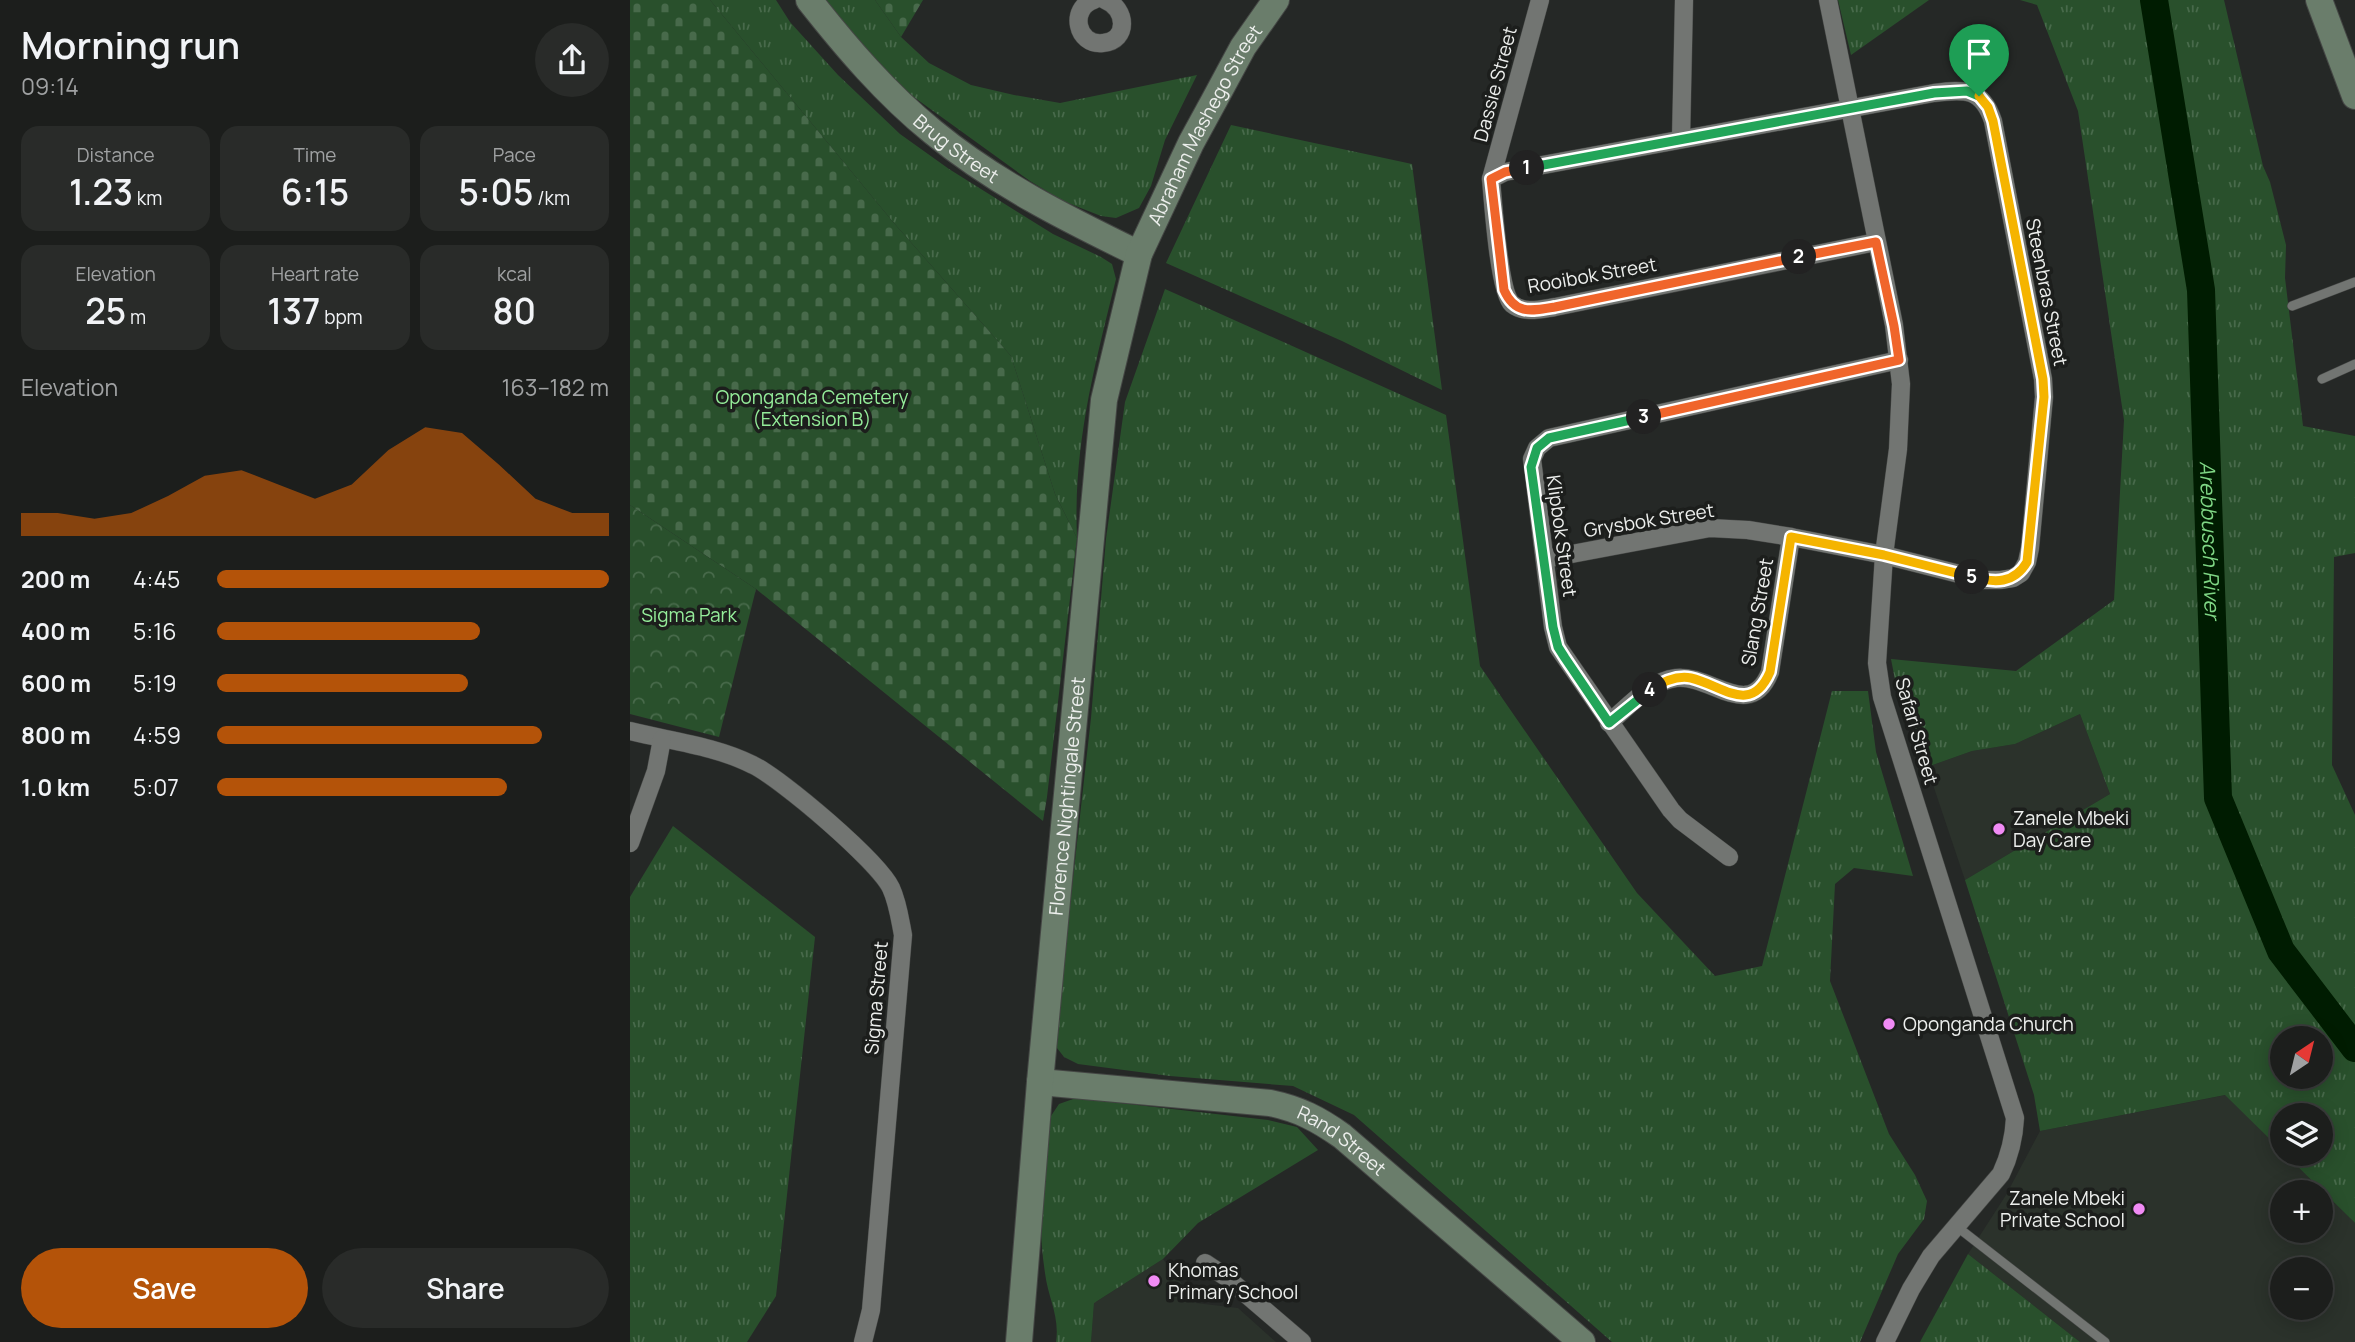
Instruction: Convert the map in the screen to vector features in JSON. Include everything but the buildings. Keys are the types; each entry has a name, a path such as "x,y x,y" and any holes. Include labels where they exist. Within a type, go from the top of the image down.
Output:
{"main road":[{"name":"Brug Street","path":"809,0 833,31 894,97 934,133 993,175 1058,215 1139,254"},
{"name":"Abraham Mashego Street","path":"1139,254 1191,143 1243,47 1276,0"},
{"path":"2319,0 2355,96"},
{"name":"Florence Nightingale Street","path":"1019,1342 1040,1082 1104,400 1139,254"},
{"name":"Rand Street","path":"1040,1082 1293,1107 1342,1136 1388,1173 1582,1342"}],"street":[{"path":"1094,0 1082,8 1078,27 1083,36 1091,42 1101,44 1111,41 1122,26 1122,16 1117,7 1105,0"},
{"name":"Dassie Street","path":"1491,179 1539,0"},
{"path":"1681,139 1684,0"},
{"name":"Safari Street","path":"1828,0 1894,326 1902,395 1898,450 1884,555 1877,663 1882,697 2015,1118 2014,1139 2001,1174 1931,1256 1885,1342"},
{"name":"Steenbras Street","path":"1849,109 1953,91 1967,91 1979,96 1988,107 1993,121 2043,379 2044,397 2030,548 2021,573 2013,578 1983,580 1884,555"},
{"path":"1491,179 1505,172 1849,109"},
{"name":"Rooibok Street","path":"1491,179 1504,290 1515,306 1525,310 1555,307 1876,242"},
{"name":"Klipbok Street","path":"1729,857 1680,820 1671,810 1558,647 1553,627 1532,459 1542,442 1549,438 1899,360"},
{"name":"Grysbok Street","path":"1545,559 1710,528 1748,530 1884,555"},
{"name":"Slang Street","path":"1609,723 1640,695 1673,678 1689,677 1737,695 1749,695 1758,691 1770,672 1791,537"},
{"name":"Sigma Street","path":"630,732 754,765 789,788 878,868 891,888 903,935 871,1310 863,1342"},
{"path":"630,843 656,771 662,739"},
{"path":"1205,1263 1226,1277 1301,1342"}],"lane":[{"path":"2292,306 2355,282"},
{"path":"2322,379 2355,364"},
{"path":"1956,1226 2105,1342"}],"shaded area":[{"name":"Zanele Mbeki Day Care","path":"2080,714 2110,794 1965,880 1927,767 1972,751 2015,744"},
{"name":"Zanele Mbeki Private School","path":"2226,1095 2270,1139 2270,1166 2298,1166 2312,1180 2270,1180 2270,1243 2333,1243 2333,1201 2355,1223 2355,1342 2080,1342 1968,1254 2006,1195 2040,1131"},
{"name":"Khomas Primary School","path":"1163,1259 1196,1303 1238,1308 1276,1342 1091,1342 1094,1303"}],"green space":[{"name":"Oponganda Cemetery (Extension B)","path":"630,0 710,0 893,222 1011,356 1055,494 1077,538 1043,821 756,589 630,505"},
{"path":"710,0 776,0 790,22 838,75 900,134 949,169 1053,234 1112,264 1116,279 1093,376 1082,439 1078,471 1077,538 1055,494 1011,356 893,222"},
{"path":"823,0 875,0 901,37 929,63 971,85 1014,95 1060,103 1197,75 1165,140 1151,186 1139,208 1116,218 1101,216 1063,201 1030,181 911,95 883,69"},
{"path":"875,0 923,0 901,37"},
{"path":"1838,0 1929,0 1851,55"},
{"path":"2020,0 2153,0 2200,291 2217,798 2201,290 2154,0 2224,0 2263,166 2270,182 2286,245 2285,278 2303,426 2355,436 2355,553 2334,557 2332,765 2355,815 2355,1223 2333,1201 2333,1180 2311,1180 2297,1166 2333,1166 2333,1103 2270,1103 2270,1139 2225,1095 2040,1131 2034,1095 1965,880 2110,794 2080,714 2015,744 1972,751 1927,767 1897,690 1891,659 2016,671 2114,600 2124,420 2078,111 2037,5"},
{"path":"1231,125 1412,164 1442,390 1342,341 1166,263"},
{"path":"1165,289 1446,415 1480,666 1637,893 1715,976 1762,966 1832,691 1868,691 1876,752 1913,876 1854,868 1835,884 1830,981 1889,1134 1915,1175 1927,1201 1924,1219 1898,1254 1860,1342 1612,1342 1354,1115 1293,1086 1170,1076 1078,1064 1064,1057 1057,1048 1056,1030 1091,718 1106,539 1125,402"},
{"name":"Sigma Park","path":"630,505 756,589 719,737 630,714"},
{"path":"673,826 815,937 776,1296 747,1342 630,1342 630,897"},
{"path":"1076,1098 1268,1120 1297,1127 1318,1150 1198,1223 1163,1259 1094,1303 1091,1342 1056,1342 1056,1324 1046,1282 1043,1253 1043,1175 1051,1116 1059,1104"},
{"path":"1968,1254 2080,1342 1920,1342"}],"waterway":[{"name":"Arebbusch River","path":"2154,0 2201,290 2218,798 2281,951 2355,1048"}],"place":[{"name":"Zanele Mbeki Day Care","path":"1999,829"},
{"name":"Oponganda Church","path":"1889,1024"},
{"name":"Zanele Mbeki Private School","path":"2139,1209"},
{"name":"Khomas Primary School","path":"1154,1281"}],"route":[{"path":"1967,91 1979,96 1988,107 1993,121 2043,379 2044,397 2030,548 2021,573 2013,578 1983,580 1884,555 1791,537 1770,672 1758,691 1749,695 1737,695 1689,677 1673,678 1640,695 1609,723 1558,647 1555,637 1531,467 1537,448 1549,438 1899,360 1876,242 1555,307 1525,310 1515,306 1504,290 1491,179 1505,172 1934,93 1967,91"}]}
